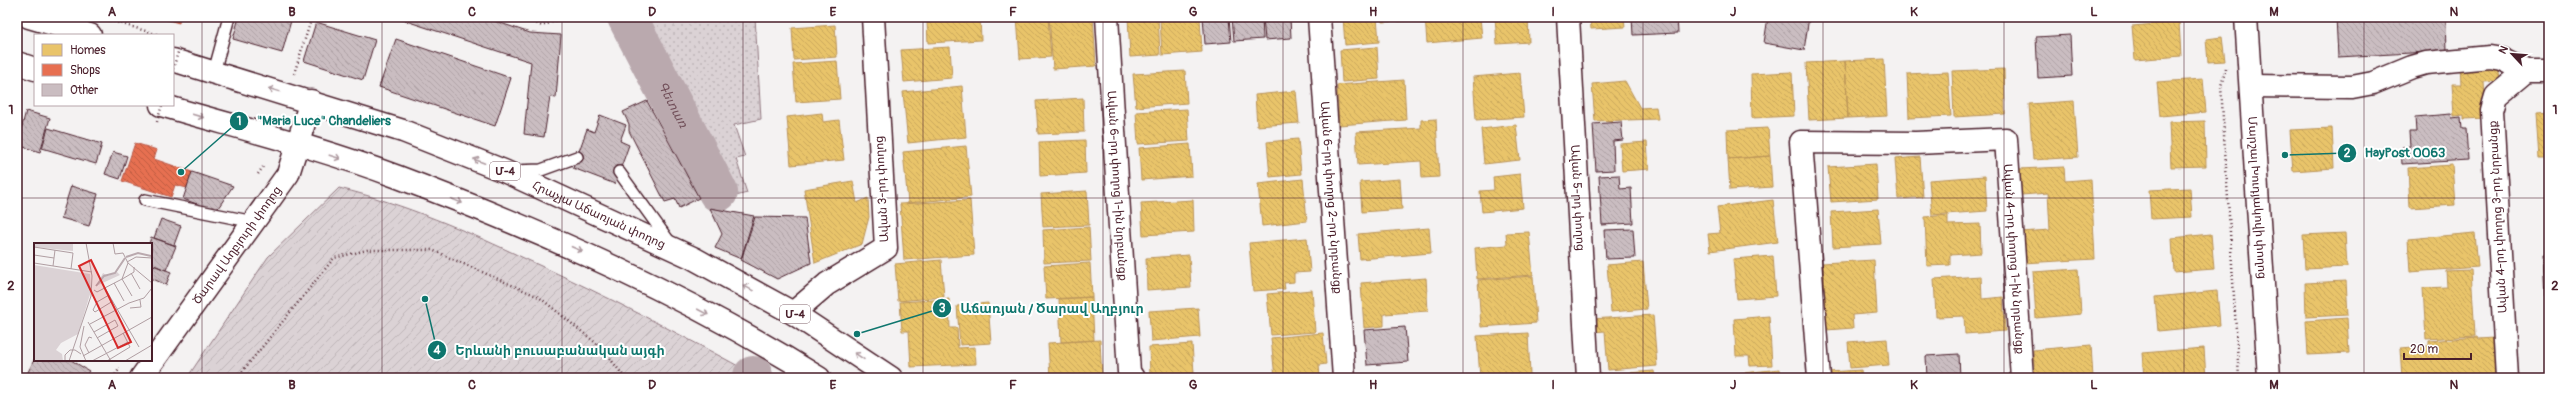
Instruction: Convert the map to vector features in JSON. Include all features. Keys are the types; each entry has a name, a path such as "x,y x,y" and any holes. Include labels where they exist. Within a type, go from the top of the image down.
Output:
{"main road":[{"path":"29,17 87,34"},
{"name":"Ավան 3-րդ փողոց","path":"793,312 828,284 886,248 873,17"},
{"name":"Ավան 6-րդ փողոց 1-ին նրբանցք","path":"1107,17 1129,372 1133,378"},
{"name":"Ավան 6-րդ փողոց 2-րդ նրբանցք","path":"1320,17 1344,378"},
{"name":"Ավան 5-րդ փողոց","path":"1568,17 1588,378"},
{"name":"Մարշալ Խուդյակովի փողոց","path":"2246,17 2269,378"},
{"name":"Հրաչյա Աճառյան փողոց","path":"176,54 214,72 311,101 403,131 504,171 675,249 793,312 891,378"},
{"path":"2251,86 2352,87 2373,83 2412,66 2426,63 2490,57 2502,59 2526,71 2549,71"},
{"path":"17,63 34,69"},
{"name":"Ավան 4-րդ փողոց 3-րդ նրբանցք","path":"2507,378 2492,110 2496,96 2526,71"},
{"name":"Ծարավ Աղբյուրի փողոց","path":"141,378 288,174 311,101"},
{"path":"160,111 298,145 397,177 580,250 669,293 768,347 819,378"},
{"name":"Ավան 4-րդ փողոց 1-ին նրբանցք","path":"1819,378 1801,142 1916,144 2006,139 2022,378"}],"lane":[{"path":"214,72 229,17"},
{"path":"504,171 541,170 577,157"},
{"path":"620,172 675,249"},
{"path":"146,200 254,222"}],"path":[{"path":"100,17 156,34"},
{"path":"293,76 312,17"},
{"path":"522,17 542,26 565,17"},
{"path":"174,64 176,54"},
{"path":"2226,65 2221,86 2239,378"},
{"path":"237,378 334,258 367,250 432,250 539,297 602,348 625,378"}],"shaded area":[{"path":"615,17 755,17 761,119 734,125 745,157 736,159 747,193 710,203"},
{"path":"339,188 364,194 412,210 482,239 616,302 760,378 187,378 268,257"}],"building: Homes":[{"path":"948,17 980,17 981,40 928,43 927,22 948,21"},
{"path":"1017,17 1048,17 1051,57 1020,59"},
{"path":"1049,17 1093,17 1096,66 1053,69"},
{"path":"1128,17 1158,17 1160,55 1130,57"},
{"path":"1160,17 1200,17 1202,52 1162,55"},
{"path":"1343,17 1377,17 1379,42 1345,45"},
{"path":"1382,17 1419,17 1420,20 1382,22"},
{"path":"1425,17 1480,17 1482,38 1427,43"},
{"path":"1495,17 1528,17 1529,42 1497,44"},
{"path":"1590,17 1624,17 1625,27 1591,29"},
{"path":"2179,22 2181,56 2135,60 2132,26"},
{"path":"835,25 837,57 794,60 792,28"},
{"path":"2222,37 2225,61 2208,62 2206,39"},
{"path":"950,47 952,78 904,82 901,50"},
{"path":"1377,47 1379,79 1342,82 1340,50"},
{"path":"1884,59 1887,116 1848,118 1845,61"},
{"path":"837,61 840,99 796,102 793,64"},
{"path":"1845,61 1848,118 1809,120 1806,63"},
{"path":"2498,63 2500,81 2484,82 2486,118 2464,119 2464,115 2454,116 2452,84 2461,84 2460,66"},
{"path":"2004,69 2005,114 1954,117 1952,71"},
{"path":"1185,71 1187,103 1136,107 1133,74"},
{"path":"1792,72 1794,116 1752,118 1751,74"},
{"path":"1948,72 1951,116 1909,118 1907,74"},
{"path":"1520,73 1524,117 1476,120 1473,77"},
{"path":"2203,79 2206,112 2160,116 2157,82"},
{"path":"1404,80 1406,120 1339,125 1337,85"},
{"path":"1625,81 1640,108 1656,107 1658,119 1595,121 1592,84"},
{"path":"962,86 966,137 908,143 903,92"},
{"path":"1296,91 1299,123 1257,126 1255,95"},
{"path":"1083,98 1084,132 1038,134 1036,101"},
{"path":"2074,101 2078,157 2033,160 2029,104"},
{"path":"1187,109 1189,141 1138,144 1136,112"},
{"path":"2549,112 2549,159 2539,159 2536,113"},
{"path":"822,113 823,122 839,120 844,160 791,165 787,117"},
{"path":"1436,119 1439,177 1422,178 1421,161 1358,165 1356,132 1421,128 1421,120"},
{"path":"2205,121 2206,166 2171,167 2169,122"},
{"path":"1516,125 1520,160 1484,164 1481,129"},
{"path":"1768,128 1770,156 1728,159 1727,130"},
{"path":"2332,128 2334,168 2293,171 2290,130"},
{"path":"1298,139 1301,174 1270,177 1267,142"},
{"path":"1085,140 1086,173 1040,176 1039,142"},
{"path":"1647,142 1649,169 1622,171 1620,144"},
{"path":"1190,144 1192,176 1141,180 1139,148"},
{"path":"966,146 971,197 908,203 903,152"},
{"path":"1770,156 1772,187 1730,190 1728,159"},
{"path":"1920,157 1923,197 1898,199 1895,159"},
{"path":"1876,164 1878,199 1831,202 1828,167"},
{"path":"2452,165 2455,205 2410,208 2408,168"},
{"path":"2064,167 2065,181 2091,179 2095,259 2023,263 2021,232 2050,230 2048,193 2021,195 2019,169"},
{"path":"1520,174 1523,208 1482,212 1480,191 1494,190 1493,177"},
{"path":"1985,176 1987,211 1932,215 1929,180"},
{"path":"1303,179 1307,221 1262,226 1258,184"},
{"path":"1400,179 1402,209 1362,212 1360,182"},
{"path":"853,181 857,203 868,198 869,217 862,244 815,263 804,189"},
{"path":"2190,188 2192,217 2151,219 2149,190"},
{"path":"1087,191 1089,225 1043,227 1041,194"},
{"path":"970,200 974,255 904,260 900,204"},
{"path":"1193,200 1194,232 1143,235 1141,203"},
{"path":"1773,200 1778,242 1710,251 1708,234 1720,233 1717,207"},
{"path":"1878,209 1881,244 1833,247 1831,212"},
{"path":"1948,215 1948,225 1980,224 1981,253 1950,255 1950,265 1927,266 1925,217"},
{"path":"1089,227 1091,261 1044,263 1043,230"},
{"path":"1429,228 1431,253 1360,259 1358,234"},
{"path":"1529,232 1533,275 1477,279 1475,248 1507,245 1506,233"},
{"path":"2345,233 2347,267 2305,269 2303,235"},
{"path":"2475,233 2478,267 2410,272 2408,239"},
{"path":"2211,234 2214,269 2174,272 2172,238"},
{"path":"1307,238 1310,272 1294,273 1294,282 1284,283 1285,289 1253,291 1249,243"},
{"path":"1189,255 1191,287 1147,290 1146,258"},
{"path":"1773,256 1776,296 1737,299 1733,259"},
{"path":"941,260 944,297 898,301 895,264"},
{"path":"1874,260 1877,313 1852,315 1853,328 1826,330 1822,263"},
{"path":"1643,262 1647,309 1611,312 1607,265"},
{"path":"1090,263 1092,297 1046,299 1044,266"},
{"path":"2078,269 2081,314 2036,318 2033,272"},
{"path":"2471,270 2475,336 2426,339 2423,288 2447,287 2446,271"},
{"path":"1533,276 1536,323 1481,327 1478,280"},
{"path":"1981,276 1982,299 2003,297 2005,331 1965,334 1964,316 1936,317 1934,279"},
{"path":"1426,278 1428,311 1384,314 1384,326 1364,328 1361,283"},
{"path":"2346,281 2348,315 2306,317 2305,283"},
{"path":"1312,290 1315,332 1271,335 1267,294"},
{"path":"2217,291 2220,325 2158,331 2155,297"},
{"path":"1092,297 1094,340 1061,342 1059,299"},
{"path":"949,299 950,328 957,328 958,348 975,347 976,364 911,367 909,331 902,331 900,302"},
{"path":"988,303 991,343 960,345 957,306"},
{"path":"1198,308 1200,337 1151,341 1149,311"},
{"path":"1653,315 1657,366 1608,370 1605,331 1593,332 1592,319"},
{"path":"1769,316 1772,365 1750,366 1749,356 1736,356 1734,319"},
{"path":"2347,318 2349,353 2308,355 2306,321"},
{"path":"1323,333 1326,364 1319,365 1320,378 1275,378 1271,338"},
{"path":"1528,333 1530,375 1480,378 1477,336"},
{"path":"2477,337 2478,339 2494,338 2497,378 2402,378 2400,348 2429,346 2429,341"},
{"path":"1887,339 1889,365 1850,368 1848,342"},
{"path":"1100,340 1102,378 1050,378 1048,343"},
{"path":"1192,344 1194,373 1150,376 1149,347"},
{"path":"2091,345 2093,378 2035,378 2033,350"},
{"path":"2204,348 2206,378 2144,378 2142,353"},
{"path":"1780,369 1781,378 1735,378 1734,374"},
{"path":"1861,370 1862,378 1828,378 1828,372"},
{"path":"1654,371 1655,378 1614,378 1614,374"}],"building: Shops":[{"path":"157,17 180,17 179,23"},
{"path":"135,143 157,150 154,159 192,172 187,188 175,185 171,197 122,181"}],"building: Other":[{"path":"239,17 292,17 282,53 233,39"},
{"path":"394,17 483,17 530,33 561,35 556,98 550,97 544,137 524,134 531,62"},
{"path":"1203,17 1229,17 1231,42 1205,44"},
{"path":"1232,17 1262,17 1263,39 1234,41"},
{"path":"1263,17 1290,17 1291,38 1265,40"},
{"path":"1632,17 1677,17 1678,33 1633,35"},
{"path":"1768,17 1809,17 1804,50 1764,43"},
{"path":"2336,17 2446,17 2447,51 2338,57"},
{"path":"316,22 375,40 363,80 304,61"},
{"path":"2070,35 2072,76 2038,78 2036,37"},
{"path":"396,39 511,78 495,126 379,87"},
{"path":"647,101 699,198 679,208 675,199 665,202 629,131 629,124 623,112"},
{"path":"26,111 50,118 40,152 17,145"},
{"path":"2451,114 2452,118 2461,117 2462,129 2466,129 2468,160 2402,164 2401,147 2410,146 2409,132 2416,132 2415,117"},
{"path":"600,115 626,125 620,141 629,145 615,184 573,168 587,129 594,132"},
{"path":"1621,122 1623,140 1613,141 1614,170 1596,171 1593,124"},
{"path":"48,128 102,144 96,164 42,148"},
{"path":"113,152 127,156 120,179 105,174"},
{"path":"192,172 233,186 216,211 183,199"},
{"path":"1619,175 1620,189 1631,188 1633,223 1602,225 1599,176"},
{"path":"71,186 98,194 89,226 61,218"},
{"path":"710,208 754,216 741,259 715,248 722,234"},
{"path":"755,217 805,218 811,263 777,279 741,260"},
{"path":"161,219 181,226 174,245 154,238"},
{"path":"1633,229 1635,258 1606,259 1604,230"},
{"path":"151,237 176,246 166,270 152,264 152,243 149,243"},
{"path":"2543,255 2549,255 2549,302 2545,302"},
{"path":"152,264 171,272 166,285 152,278"},
{"path":"1405,327 1408,362 1367,365 1364,330"},
{"path":"1959,354 1960,378 1927,378 1926,356"},
{"path":"34,360 73,361 89,371 84,378 25,378"}],"waterway":[{"name":"Գետառ","path":"627,17 718,192"}],"place":[{"name":"HayPost 0063","path":"2285,155"},
{"name":"\"Maria Luce\" Chandeliers","path":"181,172"},
{"name":"Երևանի բուսաբանական այգի","path":"425,299"},
{"name":"Աճառյան / Ծարավ Աղբյուր","path":"857,334"}]}
